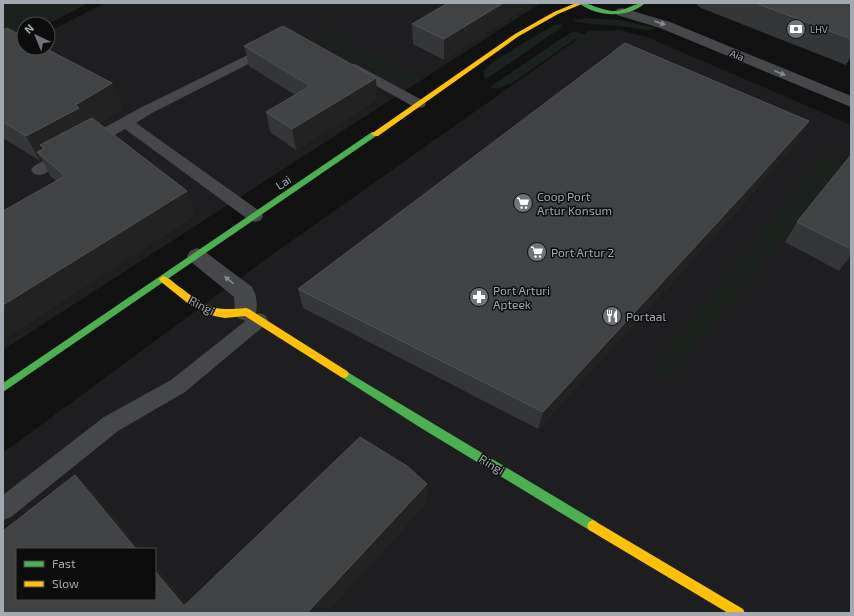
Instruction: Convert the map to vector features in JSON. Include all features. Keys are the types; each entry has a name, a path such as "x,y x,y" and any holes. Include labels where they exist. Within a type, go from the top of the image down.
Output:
{"street":[{"name":"Lai","path":"3,388 419,104 517,35 556,13 581,3 595,10 604,12 622,12 637,8 642,3"},
{"name":"Aia","path":"648,3 676,17 851,86"},
{"name":"Aia","path":"622,12 665,25 851,102"},
{"path":"197,256 244,293 253,316"},
{"name":"Ringi","path":"163,279 188,298 213,313 253,316 425,425 739,613"}],"lane":[{"path":"40,170 147,110 283,42"},
{"path":"343,61 419,104"},
{"path":"126,123 255,216"},
{"path":"3,509 111,424 178,386 253,316"}],"shaded area":[{"path":"3,3 89,3 56,20 56,16 16,16 16,41 3,48"},
{"path":"105,3 541,3 3,350 3,56 16,51 16,56 56,56 56,28"},
{"path":"587,18 619,20 655,28 645,30 583,23 572,20"},
{"path":"562,24 562,27 485,80 483,72 494,61 554,25"},
{"path":"321,28 346,42 336,47 311,34"},
{"path":"619,30 647,37 851,125 851,613 3,613 3,453 269,257 589,31"},
{"path":"575,31 599,42 592,47 575,39 512,83 497,89 490,87 568,34"},
{"path":"349,44 359,49 364,46 419,76 404,85 340,50"},
{"path":"826,153 846,162 769,256 750,246"},
{"path":"747,251 766,262 668,379 652,367"}],"building":[{"path":"448,3 503,3 444,39 412,24"},
{"path":"756,3 851,3 851,39"},
{"path":"283,26 376,78 292,129 266,112 310,86 244,46"},
{"path":"7,28 16,33 16,56 56,56 56,54 112,83 75,105 79,108 26,136 3,122 3,30"},
{"name":"Port Artur 2","path":"625,43 809,121 543,412 298,289"},
{"path":"92,118 187,191 3,305 3,211 65,176 37,152 45,148 40,145"},
{"path":"851,155 851,249 797,222"},
{"path":"360,437 407,466 427,484 307,613 3,613 3,531 75,475 135,548 16,548 16,600 156,600 156,572 184,606"}],"traffic: fast":[{"path":"582,3 589,7 612,13 628,11 642,3"},
{"path":"3,388 375,134"},
{"path":"344,374 425,425 593,526"}],"traffic: slow":[{"path":"375,134 517,35 556,13 581,3"},
{"path":"163,279 193,302 212,312 225,314 246,312 344,374"},
{"path":"593,526 739,613"}],"place":[{"name":"LHV","path":"796,29"},
{"name":"Coop Port Artur Konsum","path":"523,203"},
{"name":"Port Artur 2","path":"537,252"},
{"name":"Port Arturi Apteek","path":"479,297"},
{"name":"Portaal","path":"612,316"}]}
